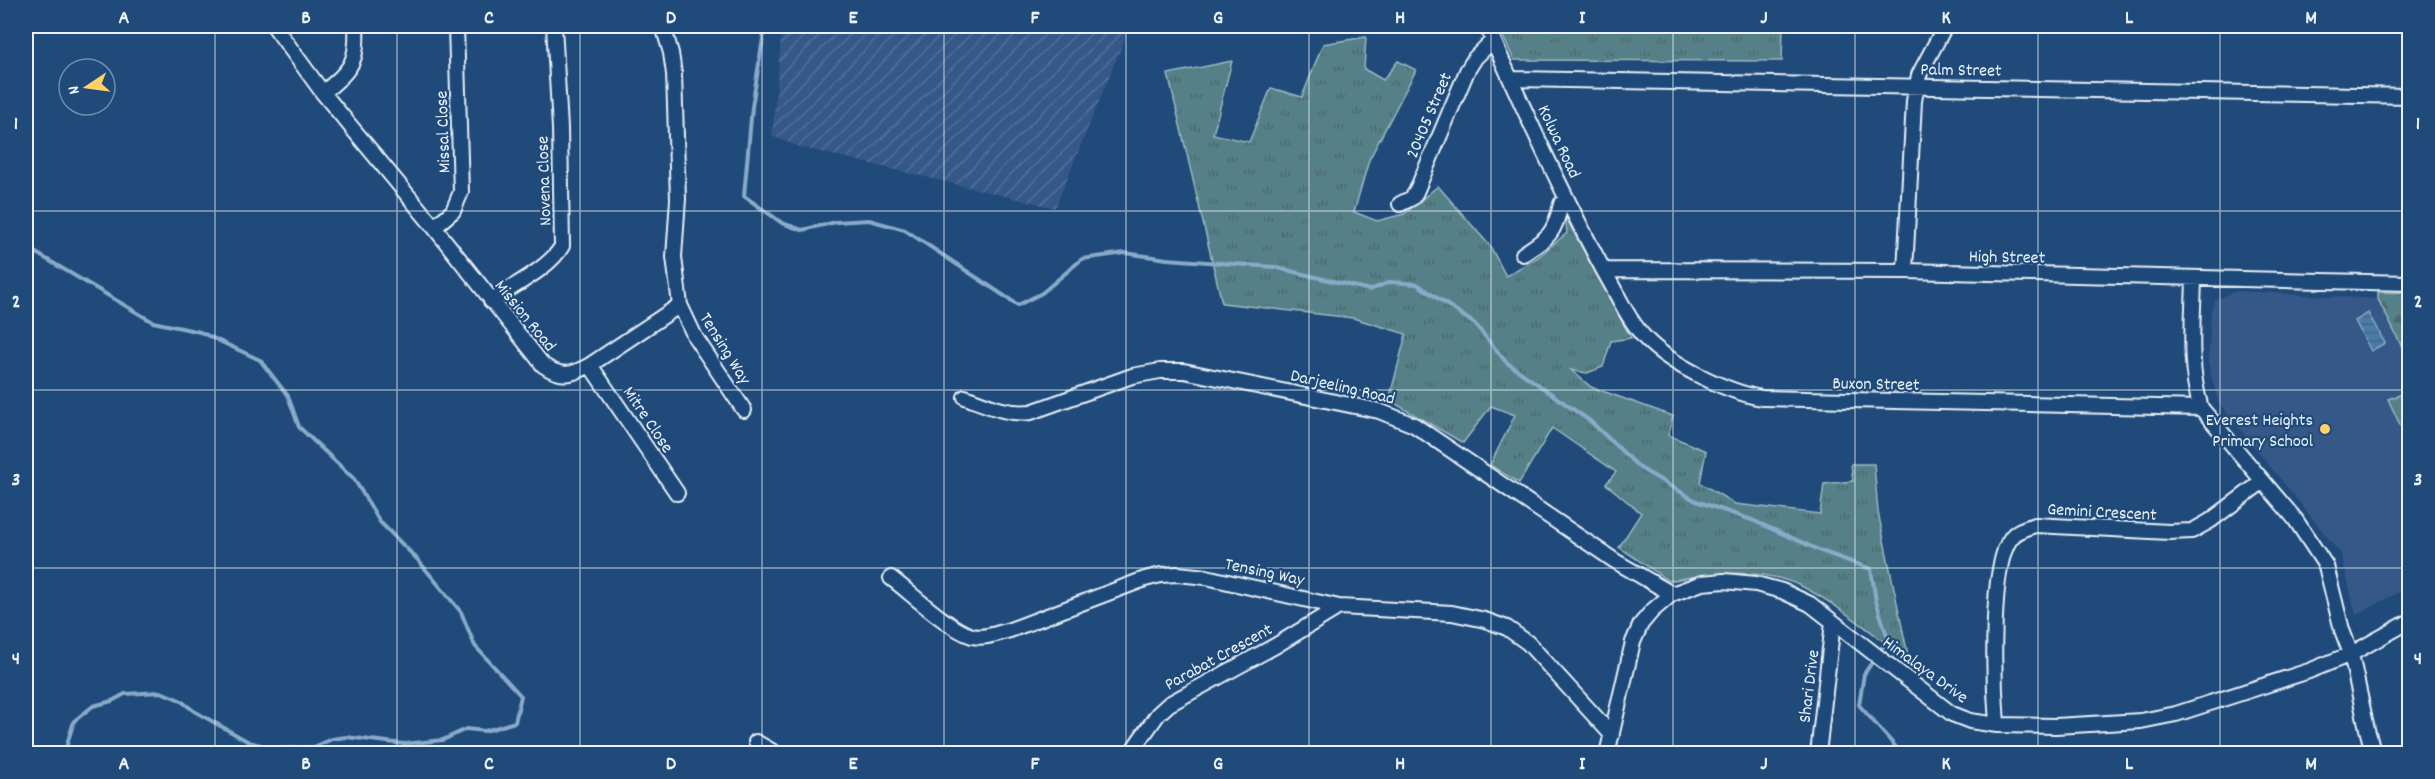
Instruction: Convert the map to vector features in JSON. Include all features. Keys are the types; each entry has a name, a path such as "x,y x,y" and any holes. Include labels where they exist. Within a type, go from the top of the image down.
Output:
{"street":[{"name":"Mission Road","path":"274,26 323,93 434,227 543,365 553,372 564,375 576,373 680,305"},
{"path":"323,93 352,66 357,47 356,26"},
{"name":"Missal Close","path":"434,227 453,211 460,192 456,26"},
{"name":"Novena Close","path":"491,301 548,263 557,255 562,246 560,128 554,26"},
{"path":"663,26 674,74 678,199 674,257 680,305"},
{"name":"Kolwa Road","path":"1487,26 1568,200 1604,270"},
{"path":"1905,271 1912,124 1917,86 1926,59 1945,26"},
{"name":"20405 Street","path":"1400,204 1412,198 1416,192 1467,70 1475,58 1493,40"},
{"name":"Palm Street","path":"1512,79 2409,96"},
{"path":"1523,254 1550,235 1556,226 1561,204 1568,200"},
{"name":"High Street","path":"1604,270 1905,271 2409,284"},
{"name":"Buxon Street","path":"1604,270 1632,322 1646,340 1689,369 1740,394 1762,398 2201,408"},
{"path":"2194,279 2193,365 2195,389 2201,408 2295,519 2326,566 2342,630 2351,654 2372,748 2377,753"},
{"name":"Tensing Way","path":"680,305 695,337 744,410"},
{"name":"Mitre Close","path":"590,365 677,493"},
{"name":"Darjeeling Road","path":"965,397 1003,411 1024,413 1052,406 1132,376 1160,371 1184,371 1379,411 1414,425 1615,561 1672,594"},
{"name":"Gemini Crescent","path":"1998,725 1993,657 2000,570 2005,548 2012,536 2023,528 2035,525 2169,532 2192,531 2210,521 2262,482"},
{"name":"Tensing Way","path":"891,578 937,614 973,636 989,636 1010,630 1161,575 1206,577 1339,607 1452,614 1485,620 1507,628 1528,644 1612,735"},
{"name":"Himalaya Drive","path":"1607,753 1633,642 1641,624 1652,610 1672,594 1702,583 1724,581 1756,584 1782,591 1810,604 1952,714 1970,721 1998,725 2112,724 2164,717 2310,671 2351,654 2409,621"},
{"name":"Parabat Crescent","path":"1130,753 1158,714 1169,704 1275,646 1339,607"},
{"name":"Shari Drive","path":"1818,753 1833,622"},
{"path":"756,742 777,753"}],"shaded area":[{"path":"782,26 1130,26 1055,208 799,147 772,136"},
{"name":"Everest Heights Primary School","path":"2236,291 2378,299 2409,361 2409,587 2356,615 2341,554 2218,402 2208,363 2211,311 2215,300"},
{"path":"2368,313 2385,343 2371,351 2355,321"}],"green space":[{"path":"1498,26 1783,26 1782,61 1514,60"},
{"path":"1366,37 1364,69 1383,80 1398,61 1416,70 1369,160 1354,212 1377,221 1404,214 1438,186 1490,246 1506,276 1538,257 1567,233 1565,216 1631,338 1611,341 1603,367 1587,373 1571,370 1591,387 1673,416 1668,435 1706,451 1700,483 1735,504 1820,514 1824,484 1853,481 1851,464 1874,464 1878,512 1909,660 1829,602 1785,580 1735,573 1702,575 1669,581 1619,547 1641,513 1606,484 1616,472 1552,428 1519,483 1490,465 1515,415 1491,406 1463,443 1389,400 1406,334 1353,318 1222,303 1168,74 1232,61 1213,134 1249,142 1271,88 1302,97 1323,44"},
{"path":"2378,292 2409,293 2409,361 2378,299"},
{"path":"2410,392 2409,444 2388,399"}],"waterway":[{"path":"765,26 752,107 744,196 782,223 802,230 836,222 869,220 905,230 1018,305 1042,293 1082,259 1125,253 1167,259 1274,267 1370,290 1390,282 1417,284 1475,324 1506,362 1590,421 1640,468 1696,501 1752,520 1821,551 1871,569 1876,601 1888,639 1864,674 1859,705 1902,754"},
{"path":"26,247 153,322 200,332 260,360 288,396 299,427 354,479 380,522 417,559 461,612 475,646 521,696 515,722 485,731 466,729 443,740 404,744 346,737 332,739 314,747 275,749 249,742 194,711 180,700 161,692 125,694 112,701 93,706 74,721 64,754"}],"place":[{"name":"Everest Heights Primary School","path":"2325,429"}]}
